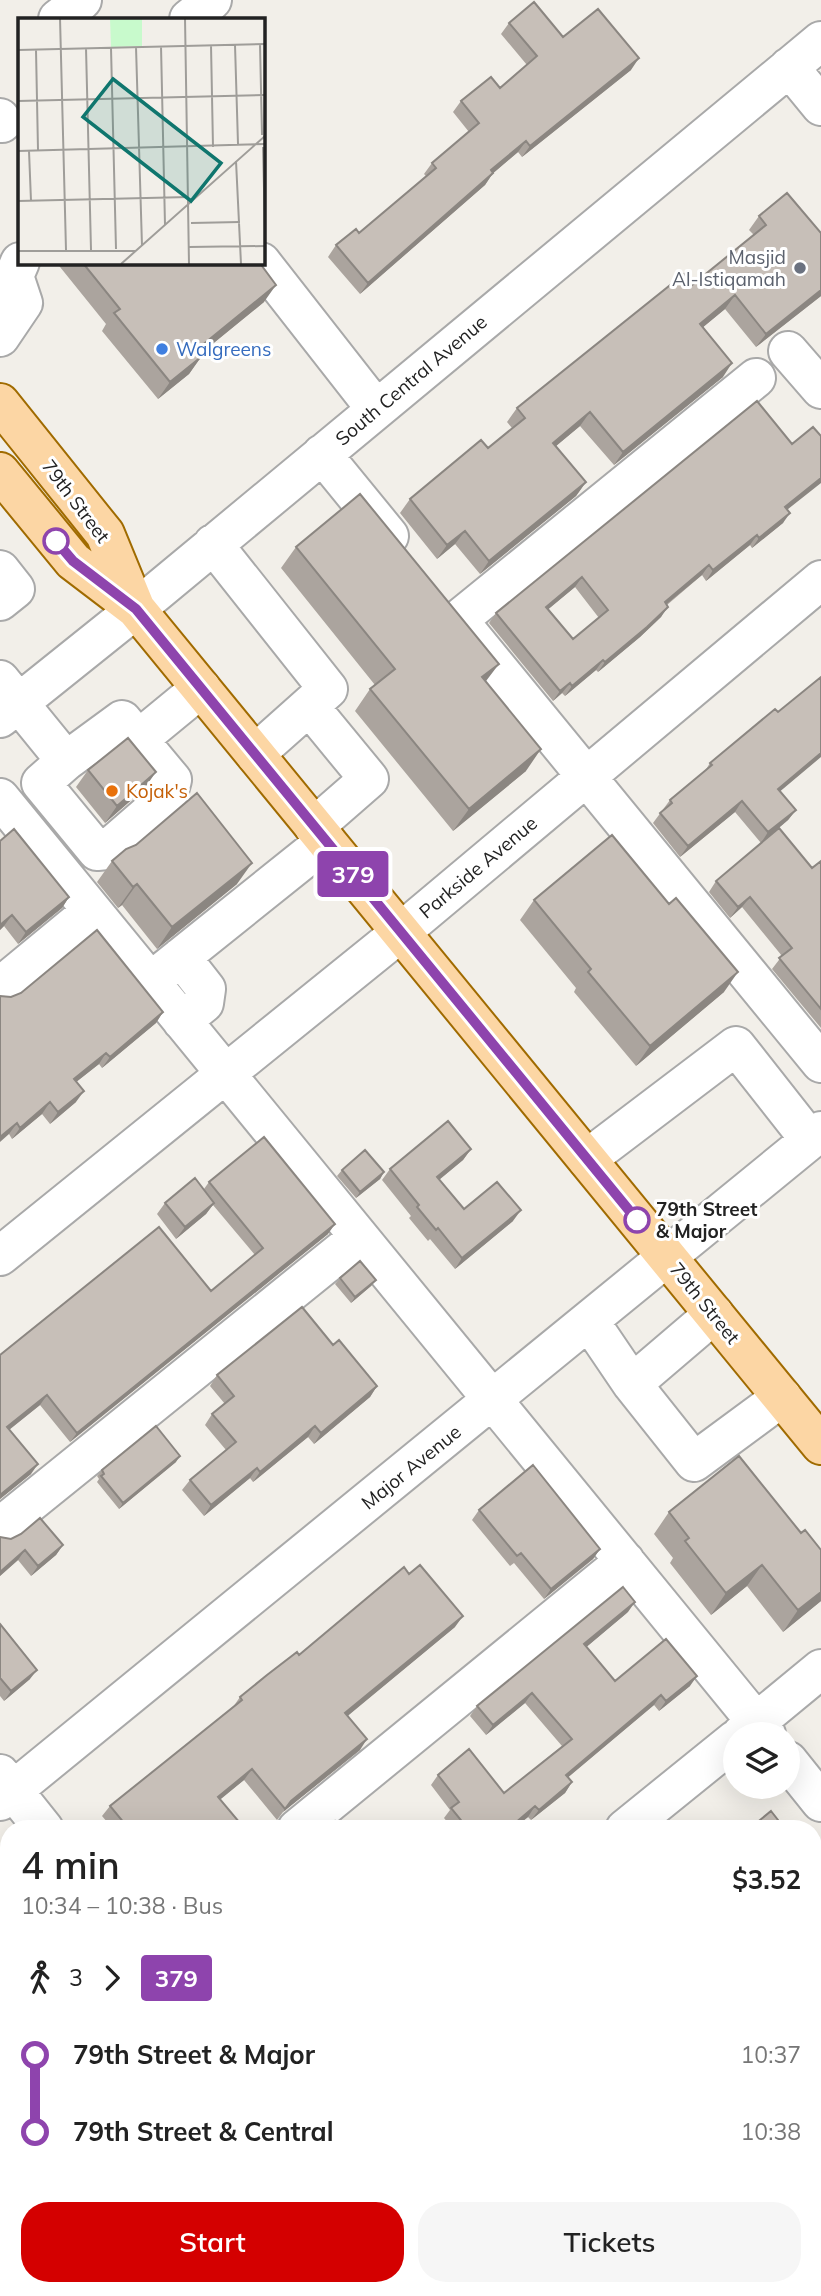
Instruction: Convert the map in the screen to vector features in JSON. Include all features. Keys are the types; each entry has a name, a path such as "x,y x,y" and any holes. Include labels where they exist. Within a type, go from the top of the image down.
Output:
{"main road":[{"name":"79th Street","path":"0,403 105,534 136,609"},
{"name":"79th Street","path":"0,472 73,561 136,609 821,1444"}],"street":[{"path":"59,18 82,0"},
{"path":"190,18 212,0"},
{"name":"South Central Avenue","path":"6,700 136,609 821,41"},
{"path":"789,67 821,106"},
{"path":"0,337 11,307 14,276 19,264"},
{"path":"263,264 376,409"},
{"path":"788,351 821,389"},
{"path":"458,620 756,378"},
{"path":"322,454 408,558"},
{"path":"213,544 328,689 255,754"},
{"path":"0,570 15,589 0,601"},
{"name":"Parkside Avenue","path":"0,1256 401,932 821,580"},
{"path":"433,589 821,1063"},
{"path":"139,739 201,688"},
{"path":"6,700 66,761"},
{"path":"150,982 320,834 369,779 309,706"},
{"path":"122,720 172,780 170,791 167,798 107,850 97,851 41,783 66,761 122,720"},
{"path":"0,798 625,1562 742,1722"},
{"path":"0,987 92,911"},
{"path":"181,957 206,989 204,1003 182,1021"},
{"path":"587,1159 736,1046 816,1136"},
{"name":"Major Avenue","path":"4,1789 493,1401 816,1136"},
{"path":"0,1527 359,1237"},
{"path":"632,1384 714,1314"},
{"path":"590,1322 632,1384 694,1462 782,1397"},
{"path":"308,1820 625,1562"},
{"path":"762,1722 821,1669"},
{"path":"637,1820 723,1754"},
{"path":"800,1775 821,1801"},
{"path":"4,1789 35,1820"}],"building":[{"path":"534,2 563,37 598,9 639,58 530,146 526,141 491,170 493,173 368,283 336,245 356,229 359,233 436,168 432,163 479,123 461,101 491,77 500,88 537,56 509,23"},
{"path":"787,193 821,233 821,290 766,334 735,295 700,324 732,363 623,452 590,412 553,443 586,482 489,561 465,531 447,545 410,499 481,440 488,448 525,418 517,408 684,274 692,285 766,225 759,216"},
{"name":"Walgreens","path":"84,264 260,264 276,285 195,351 201,357 170,382 114,313 120,309"},
{"path":"757,401 792,444 813,427 821,436 821,478 785,507 790,513 713,570 709,565 665,602 668,607 647,627 572,686 570,683 560,691 496,613","holes":["582,577 608,610 573,639 546,607"]},
{"path":"360,494 499,664 482,677 541,749 469,809 370,689 395,669 296,547"},
{"path":"821,677 821,753 778,789 796,810 768,832 742,801 688,846 660,813 672,803 670,800 775,709 778,712"},
{"path":"128,738 156,772 117,806 88,770"},
{"path":"197,793 252,863 172,927 137,884 133,887 112,861 126,849 136,845"},
{"path":"779,828 812,868 821,861 821,1009 779,958 792,948 750,897 738,907 716,881"},
{"path":"14,829 69,897 26,932 12,915 0,925 0,841"},
{"path":"612,835 669,904 676,898 738,972 650,1046 588,972 591,969 534,900"},
{"path":"97,930 163,1012 110,1057 106,1053 74,1079 84,1091 58,1112 50,1102 20,1128 17,1123 0,1137 0,996 11,997 21,993"},
{"path":"448,1121 471,1149 437,1177 464,1209 497,1182 521,1210 462,1258 417,1207 419,1205 390,1169"},
{"path":"264,1137 335,1224 77,1433 47,1395 7,1427 38,1464 0,1495 0,1355 159,1227 211,1291 263,1248 209,1182"},
{"path":"365,1150 384,1172 360,1192 342,1170"},
{"path":"195,1178 214,1203 185,1227 165,1203"},
{"path":"360,1261 376,1280 355,1297 340,1278"},
{"path":"302,1307 333,1345 339,1340 377,1386 321,1433 315,1426 260,1472 257,1468 211,1505 190,1480 236,1442 212,1414 234,1396 217,1375"},
{"path":"156,1426 180,1456 123,1503 101,1476 104,1474 102,1470"},
{"path":"739,1456 801,1533 805,1530 821,1550 821,1592 798,1610 762,1565 726,1593 685,1541 689,1538 669,1512"},
{"path":"533,1465 600,1549 551,1589 521,1553 517,1556 479,1510"},
{"path":"40,1518 63,1545 38,1566 25,1550 0,1572 0,1537 11,1539"},
{"path":"420,1565 463,1616 345,1713 367,1739 291,1801 285,1809 252,1769 218,1797 237,1820 122,1820 110,1806 242,1700 240,1697 267,1675 297,1652 299,1655 404,1567 409,1574"},
{"path":"623,1587 635,1602 584,1644 615,1681 666,1639 697,1676 666,1701 661,1695 566,1775 572,1782 539,1810 535,1806 519,1820 461,1820 451,1808 459,1802 438,1775 469,1749 504,1793 572,1739 532,1693 493,1725 477,1706"},
{"path":"0,1624 37,1670 11,1691 0,1678"},
{"path":"771,1811 778,1820 760,1820"}],"bus line":[{"name":"379","path":"56,541 73,561 136,609 637,1220"}],"place":[{"name":"Masjid Al-Istiqamah","path":"800,268"},
{"name":"Walgreens","path":"162,349"},
{"name":"Kojak's","path":"112,791"},
{"name":"79th Street & Major","path":"637,1220"}]}
